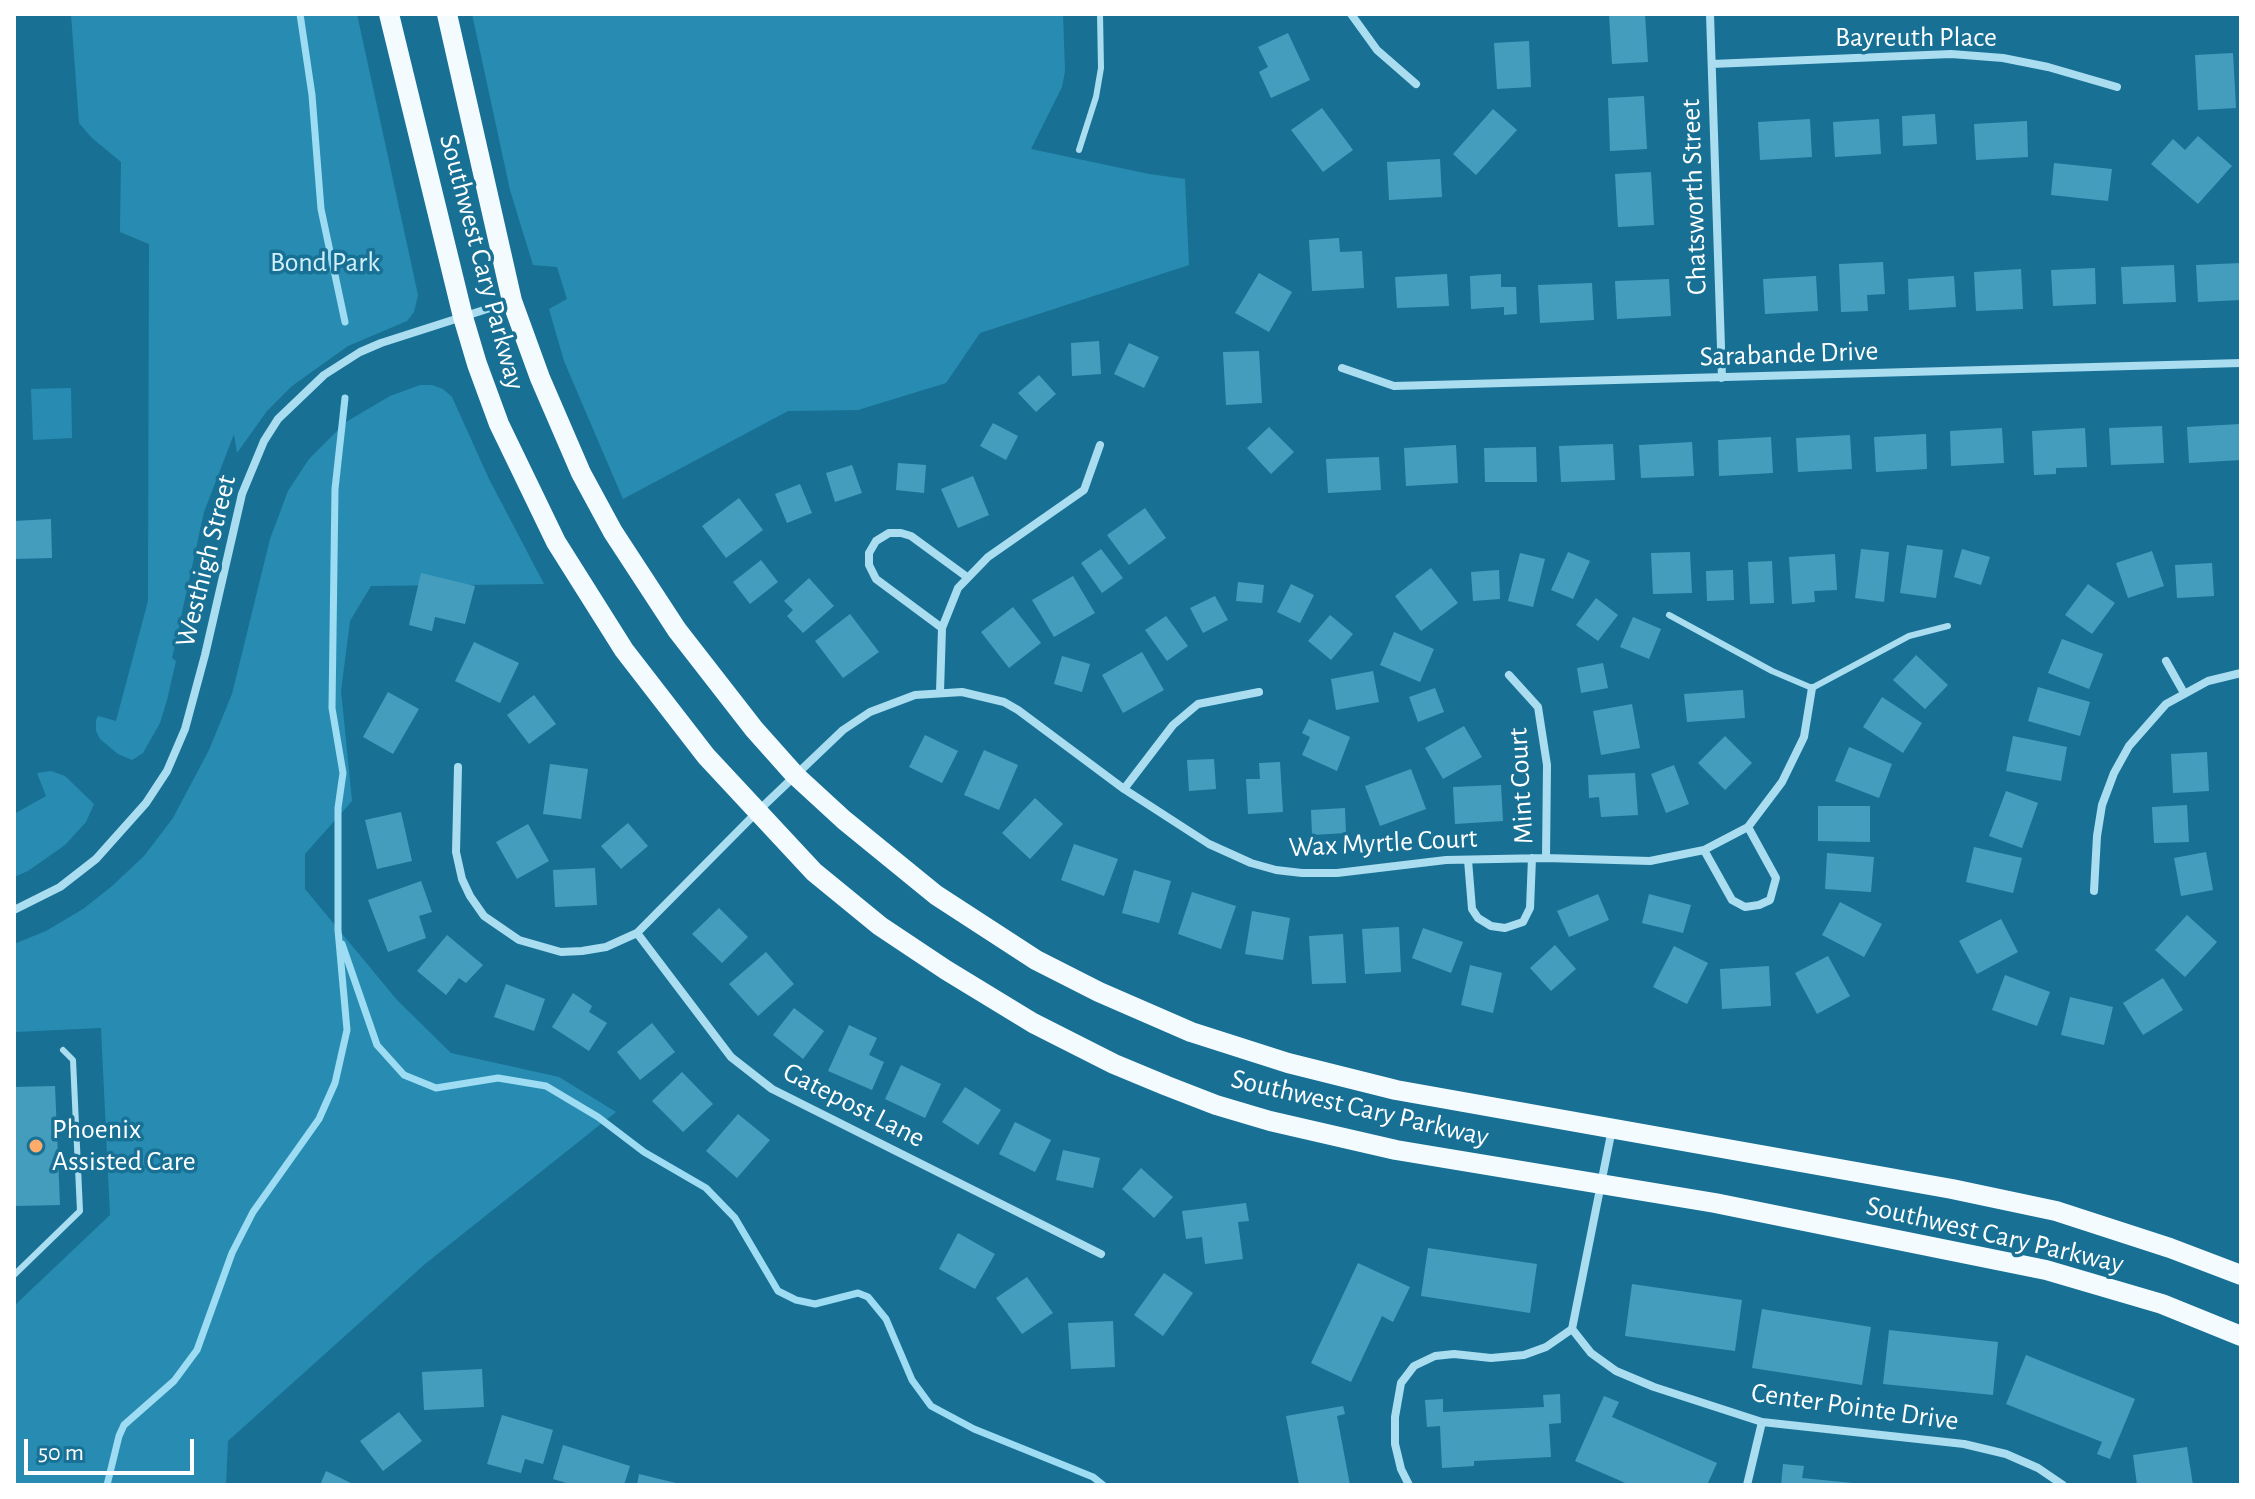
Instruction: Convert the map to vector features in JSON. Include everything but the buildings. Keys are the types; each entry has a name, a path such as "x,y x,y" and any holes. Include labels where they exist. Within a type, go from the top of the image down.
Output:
{"main road":[{"name":"Southwest Cary Parkway","path":"389,14 463,317 499,424 556,542 659,698 706,756 814,872 880,926 1003,1007 1114,1064 1216,1105 1270,1121 1396,1150 1715,1203 2046,1270 2162,1304 2241,1336"},
{"name":"Southwest Cary Parkway","path":"447,14 512,301 540,378 581,473 613,532 677,630 754,729 795,775 844,820 936,895 1036,960 1144,1013 1191,1032 1288,1063 1396,1090 1952,1189 2056,1211 2241,1275"}],"street":[{"path":"1351,14 1377,50 1416,84"},
{"name":"Chatsworth Street","path":"1710,14 1722,378"},
{"name":"Bayreuth Place","path":"1712,64 1951,54 2003,58 2117,87"},
{"name":"Westhigh Street","path":"14,910 60,887 96,859 146,803 167,771 185,729 201,670 242,494 264,441 278,419 339,363 381,343 512,301"},
{"name":"Sarabande Drive","path":"1342,368 1394,386 2241,363"},
{"path":"940,692 942,628 953,597 967,577 988,557 1084,490 1100,445"},
{"path":"942,628 876,579 869,565 869,553 876,541 889,533 901,533 911,536 967,577"},
{"path":"2166,661 2184,693"},
{"path":"2094,891 2102,805 2114,773 2129,746 2166,704 2208,681 2241,673"},
{"name":"Mint Court","path":"1509,675 1538,707 1547,765 1546,858"},
{"name":"Wax Myrtle Court","path":"637,933 843,730 870,712 904,698 962,692 1004,702 1124,789 1209,844 1251,863 1276,870 1337,873 1468,860 1546,858 1650,861 1704,850 1748,827 1782,782 1804,737 1812,688"},
{"path":"1124,789 1173,725 1198,704 1259,692"},
{"path":"458,767 456,852 462,879 484,916 519,940 537,948 561,952 606,947 637,933"},
{"path":"1704,850 1732,900 1745,907 1770,900 1776,878 1748,827"},
{"path":"1468,860 1472,909 1478,918 1491,926 1505,928 1523,922 1530,908 1532,858"},
{"name":"Gatepost Lane","path":"637,933 731,1057 772,1089 1101,1254"},
{"path":"1409,1485 1401,1469 1395,1444 1395,1417 1401,1383 1414,1366 1435,1356 1454,1354 1491,1358 1524,1355 1546,1347 1572,1329 1599,1185 1613,1129"},
{"name":"Center Pointe Drive","path":"1572,1329 1591,1353 1616,1371 1654,1387 1762,1422 1964,1444 2017,1459 2038,1468 2063,1485"},
{"path":"1747,1485 1762,1422"}],"lane":[{"path":"1079,150 1096,97 1101,68 1100,14"},
{"path":"1669,615 1772,671 1812,688 1909,636 1948,626"},
{"path":"14,1275 80,1211 73,1060 63,1050"}],"green space":[{"name":"Bond Park","path":"71,14 357,14 418,295 414,312 407,321 348,346 292,386 267,411 237,453 234,434 204,512 172,658 176,661 160,723 143,753 132,760 118,754 100,739 96,720 98,716 116,721 148,601 149,244 120,232 121,162 79,123"},
{"path":"472,14 1063,14 1065,71 1062,87 1031,149 1185,179 1189,265 980,333 946,383 858,410 788,411 623,499 564,361 549,309 567,299 557,267 533,265 510,190"},
{"path":"420,385 443,389 452,397 489,479 544,584 371,586 350,621 341,691 352,801 305,854 305,889 397,1000 451,1053 559,1077 616,1112 425,1264 228,1441 226,1485 14,1485 14,1306 110,1215 101,1028 14,1032 14,944 46,931 83,909 111,887 144,856 173,818 209,750 232,694 270,539 288,491 309,459 346,422 390,396"},
{"path":"71,388 72,438 33,440 31,389"},
{"path":"51,771 65,776 94,804 86,822 65,845 14,877 14,814 46,796 37,773"}],"waterway":[{"path":"300,14 312,95 321,209 345,322"},
{"path":"107,1485 124,1425 174,1381 197,1350 232,1253 253,1212 319,1119 335,1083 347,1030 338,930 338,808 343,773 332,708 335,489 345,398"},
{"path":"342,944 377,1045 404,1075 436,1088 498,1078 546,1086 598,1117 644,1152 706,1188 735,1218 778,1291 796,1300 815,1304 858,1293 868,1297 886,1319 912,1380 931,1406 974,1429 1093,1477 1103,1485"}],"place":[{"name":"Phoenix Assisted Care","path":"36,1146"}]}
